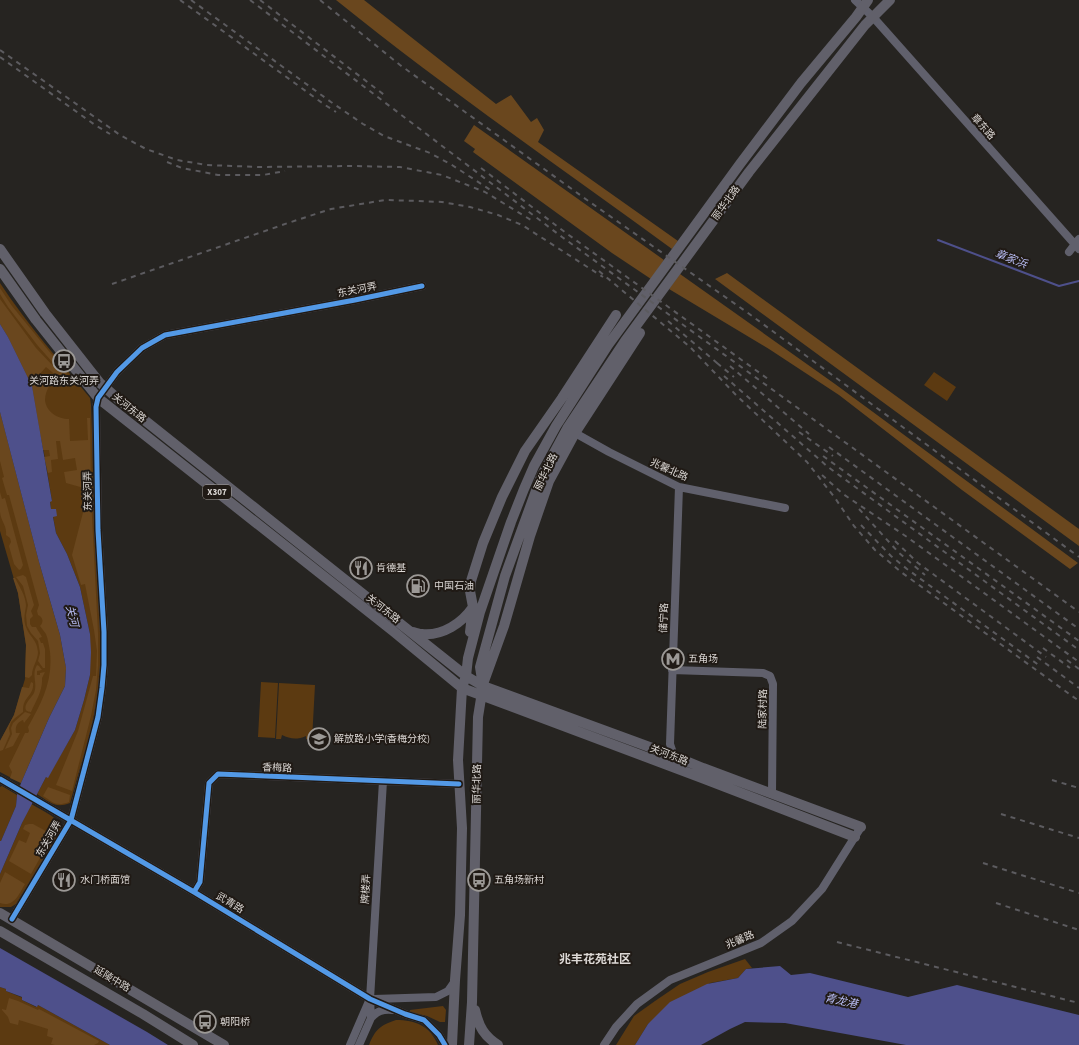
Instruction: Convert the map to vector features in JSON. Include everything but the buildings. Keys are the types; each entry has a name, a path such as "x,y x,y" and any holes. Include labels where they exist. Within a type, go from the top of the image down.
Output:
{"main road":[{"name":"丽华北路","path":"469,1045 472,1002 478,717 482,690 480,667 505,576 541,477 568,427 625,341 749,172 865,25 890,0"},
{"name":"丽华北路","path":"452,1045 460,914 462,828 458,760 462,688 480,612 511,522 534,466 556,426 608,344 801,83 856,18 862,2"},
{"name":"关河东路","path":"0,249 45,313 100,383 411,631 482,690 683,771 855,837"},
{"name":"关河东路","path":"0,269 36,320 98,398 393,631 462,688 482,690 674,756 861,827"},
{"path":"466,676 473,607 470,591 471,581 483,543 525,451 562,398 616,315"},
{"path":"482,690 504,626 530,536 549,481 575,433 640,333"},
{"path":"411,631 422,634 435,634 452,627 468,615 493,572"},
{"name":"延陵中路","path":"0,912 224,1045"},
{"name":"延陵中路","path":"0,930 194,1045"},
{"path":"472,1002 477,1021 484,1034 498,1045"}],"street":[{"name":"章东路","path":"862,2 873,18 1078,244"},
{"path":"1068,252 1078,244"},
{"name":"东关河弄","path":"12,920 71,820 98,717 104,665 104,632 98,530 96,407 98,398 117,372 142,348 165,335 356,300 422,286"},
{"name":"兆馨北路","path":"575,433 679,488 785,508"},
{"name":"储宁路","path":"679,488 670,744 674,756 683,771"},
{"name":"陆家村路","path":"672,670 763,673 770,676 773,684 772,794"},
{"name":"香梅路","path":"194,892 200,882 209,783 218,774 459,784"},
{"name":"武青路","path":"0,779 194,892 370,999 424,1020 440,1035 445,1045"},
{"name":"牌楼弄","path":"359,1045 371,1018 370,999 383,781"},
{"name":"兆馨路","path":"604,1045 616,1027 637,1004 670,980 761,942 792,921 822,889 861,827"},
{"path":"370,999 436,997 448,991 455,980"},
{"name":"牌楼弄","path":"350,1045 370,999"},
{"path":"371,1018 376,1012 385,1009 397,1010"}],"shaded area":[{"path":"336,0 364,0 496,104 511,95 531,122 537,118 544,130 538,142 678,241 672,249 461,96"},
{"path":"474,125 664,260 651,279 612,253 473,152 475,149 464,141"},
{"path":"727,273 1079,529 1079,546 715,279"},
{"path":"680,274 835,384 1078,563 1070,569 962,490 839,395 769,349 669,289"},
{"path":"0,283 32,327 90,398 91,405 95,547 99,601 100,672 91,730 70,803 65,805 53,804 37,794 75,730 90,675 90,634 80,587 67,554 56,533 53,516 57,516 51,509 50,501 52,501 42,441 8,337 0,324"},
{"path":"0,288 12,306 57,361 54,364 8,307 0,294"},
{"path":"0,299 36,348 55,368 60,365 67,373 63,377 59,378 46,367 39,375 50,385 47,390 45,400 50,411 61,418 69,419 70,441 88,440 87,418 90,418 91,490 66,483 64,472 77,470 75,458 63,460 60,441 56,441 58,459 51,460 52,472 48,473 44,457 50,456 49,450 43,450 32,386 0,324"},
{"path":"934,372 956,387 947,401 924,385"},
{"path":"0,412 66,668 21,783 0,772 0,741 14,715 25,679 26,645 18,593 0,531"},
{"path":"0,412 39,562 60,635 66,668 65,686 49,718 21,783 10,778 12,772 9,766 25,733 28,733 29,731 28,727 42,700 50,672 50,652 46,634 40,626 42,620 37,611 39,605 9,495 7,495 2,478 4,477 0,461"},
{"path":"0,492 2,499 5,498 23,565 19,570 14,564 9,546 11,542 10,538 6,535 6,529 0,512"},
{"path":"87,497 91,498 98,633 98,666 96,690 91,716 72,791 56,785 78,731 93,676 96,676 97,651 85,584 81,585 72,555"},
{"path":"23,575 26,577 34,605 31,611 33,616 30,619 30,624 32,627 36,627 42,637 39,638 45,649 45,668 43,668 38,661 40,653 38,641 27,626 26,615 28,605 23,586 16,577"},
{"path":"13,578 15,578 24,595 26,602 24,616 25,624 35,641 38,652 32,675 29,678 25,677 26,645 18,593"},
{"path":"37,665 42,670 37,671 37,675 45,672 42,678 39,695 30,712 25,708 34,693 35,669"},
{"path":"31,682 33,683 33,688 24,702 23,712 11,722 9,728 10,734 3,750 0,751 0,741 14,715 22,687 29,688"},
{"path":"261,682 278,683 275,738 258,737"},
{"path":"279,683 315,685 312,740 306,739 306,736 294,738 282,735 281,739 276,739"},
{"path":"25,712 31,714 24,723 23,720 18,723 16,733 20,733 13,746 5,749 12,734 11,728 13,723"},
{"path":"2,786 17,795 16,806 0,841 0,787"},
{"path":"48,787 70,795 69,802 58,804 43,796"},
{"path":"31,804 49,814 60,824 61,829 16,904 11,907 0,907 0,874"},
{"path":"33,824 53,835 31,874 9,861 19,840 26,843 30,833 23,829 25,825"},
{"path":"5,872 25,884 16,899 9,904 0,903 0,883"},
{"path":"745,959 752,968 746,969 738,978 710,983 648,1024 635,1045 616,1045 634,1016 680,984"},
{"path":"0,987 23,998 22,1000 36,1007 38,1005 110,1045 0,1045"},
{"path":"9,998 38,1010 39,1009 99,1041 94,1045 51,1044 53,1038 47,1036 48,1029 19,1020 18,1025 10,1023 8,1017 2,1010 6,1010"},
{"path":"443,1006 446,1010 445,1022 440,1022 427,1016 410,1012 410,1010"},
{"path":"396,1020 410,1021 422,1025 435,1038 438,1045 369,1045 376,1032 382,1026"}],"water":[{"name":"关河","path":"0,324 32,386 52,501 50,502 51,509 56,509 57,516 53,517 56,533 67,554 80,587 90,634 91,652 90,675 75,730 48,778 46,777 22,823 0,874 0,841 16,806 17,795 21,783 49,718 65,686 66,668 60,635 39,562 0,412"},
{"path":"0,948 168,1045 110,1045 38,1005 37,1007 22,1000 22,997 6,991 6,989 0,987"},
{"name":"青龙港","path":"780,966 791,975 810,973 908,997 957,985 1079,1015 1079,1045 906,1045 785,1023 745,1022 701,1045 635,1045 648,1024 670,1002 707,984 738,978 746,969"}],"waterway":[{"name":"章家浜","path":"938,240 1059,286 1079,281"}],"railway":[{"path":"180,0 336,112"},
{"path":"191,0 363,124 384,136 430,153 452,165 492,191"},
{"path":"250,0 562,237 1079,612"},
{"path":"260,0 387,97"},
{"path":"320,0 400,65 587,200 748,313 1079,557"},
{"path":"0,50 120,135 146,149 177,160 207,165 260,167 400,167 442,175 485,192 531,220"},
{"path":"0,57 95,125 110,134"},
{"path":"167,162 182,168 218,175 263,175 285,171"},
{"path":"481,168 566,233 768,379"},
{"path":"112,284 331,209 385,200 442,202 470,207 498,215 522,225 603,277"},
{"path":"599,271 690,347 736,395 807,462 835,498 854,526 875,550 901,572 1079,701"},
{"path":"668,321 720,367"},
{"path":"717,363 734,377"},
{"path":"730,366 809,434"},
{"path":"724,376 828,467 1079,650"},
{"path":"799,432 833,456"},
{"path":"829,447 1079,629"},
{"path":"823,456 1079,641"},
{"path":"822,475 843,494 907,537 1079,662"},
{"path":"859,509 899,553 925,575"},
{"path":"861,525 891,556 907,569 1040,666"},
{"path":"895,541 918,563 1046,657"},
{"path":"1043,648 1070,668"},
{"path":"1037,657 1079,688"},
{"path":"1067,660 1079,669"},
{"path":"1052,780 1079,788"},
{"path":"1001,814 1079,838"},
{"path":"983,863 1079,893"},
{"path":"996,903 1079,930"},
{"path":"837,942 1079,1003"}],"cycle path":[{"path":"12,919 71,820 98,717 104,665 104,632 98,530 96,407 98,398 117,372 142,348 165,335 355,300 422,286"},
{"path":"194,892 200,882 209,783 218,774 459,784"},
{"path":"0,779 194,892 370,999 405,1014 424,1020 439,1035 445,1045"}],"place":[{"name":"关河路东关河弄","path":"64,361"},
{"name":"肯德基","path":"361,568"},
{"name":"中国石油","path":"418,586"},
{"name":"五角场","path":"673,659"},
{"name":"解放路小学(香梅分校)","path":"319,739"},
{"name":"水门桥面馆","path":"64,880"},
{"name":"五角场新村","path":"479,880"},
{"name":"朝阳桥","path":"205,1022"}],"district":[{"name":"兆丰花苑社区","path":"595,959"}]}
